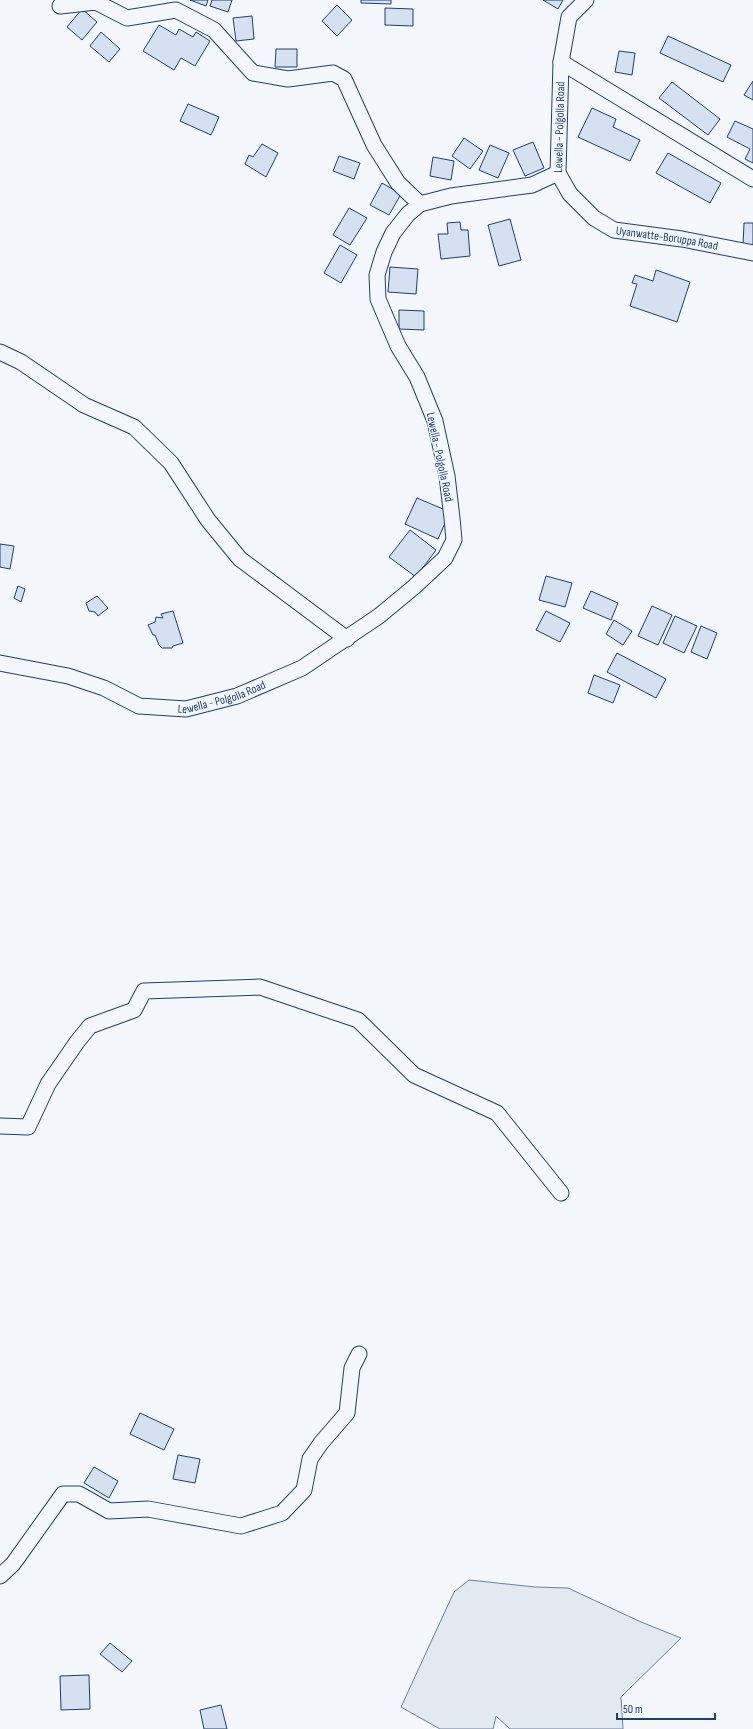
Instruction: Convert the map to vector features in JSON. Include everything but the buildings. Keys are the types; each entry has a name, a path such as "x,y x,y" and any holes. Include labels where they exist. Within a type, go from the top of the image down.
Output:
{"street":[{"name":"Lewella - Polgolla Road","path":"0,663 68,676 104,688 140,706 186,709 238,696 302,668 347,638 414,587 445,558 454,540 447,476 435,420 417,377 398,346 378,299 377,275 384,252 393,233 408,214 420,204 451,196 532,185 558,173 561,62 569,17 586,0"},
{"path":"60,6 96,2 127,18 176,10 214,30 253,73 288,79 333,73 344,79 374,145 398,183 420,204"},
{"path":"561,62 753,179"},
{"name":"Uyanwatte-Boruppa Road","path":"558,173 570,194 594,218 614,230 682,239 753,253"},
{"path":"0,352 21,362 84,405 134,427 171,463 208,520 240,559 347,638"},
{"path":"0,1126 28,1127 48,1084 90,1026 134,1010 144,991 260,987 358,1020 414,1075 497,1113 561,1193"},
{"path":"0,1576 13,1564 63,1494 79,1494 109,1511 148,1508 242,1526 282,1513 304,1490 310,1459 320,1443 347,1413 352,1368 358,1354"}],"shaded area":[{"path":"469,1580 535,1587 568,1588 641,1622 681,1638 621,1697 623,1729 510,1729 496,1716 493,1729 440,1729 401,1707 454,1592"}]}
